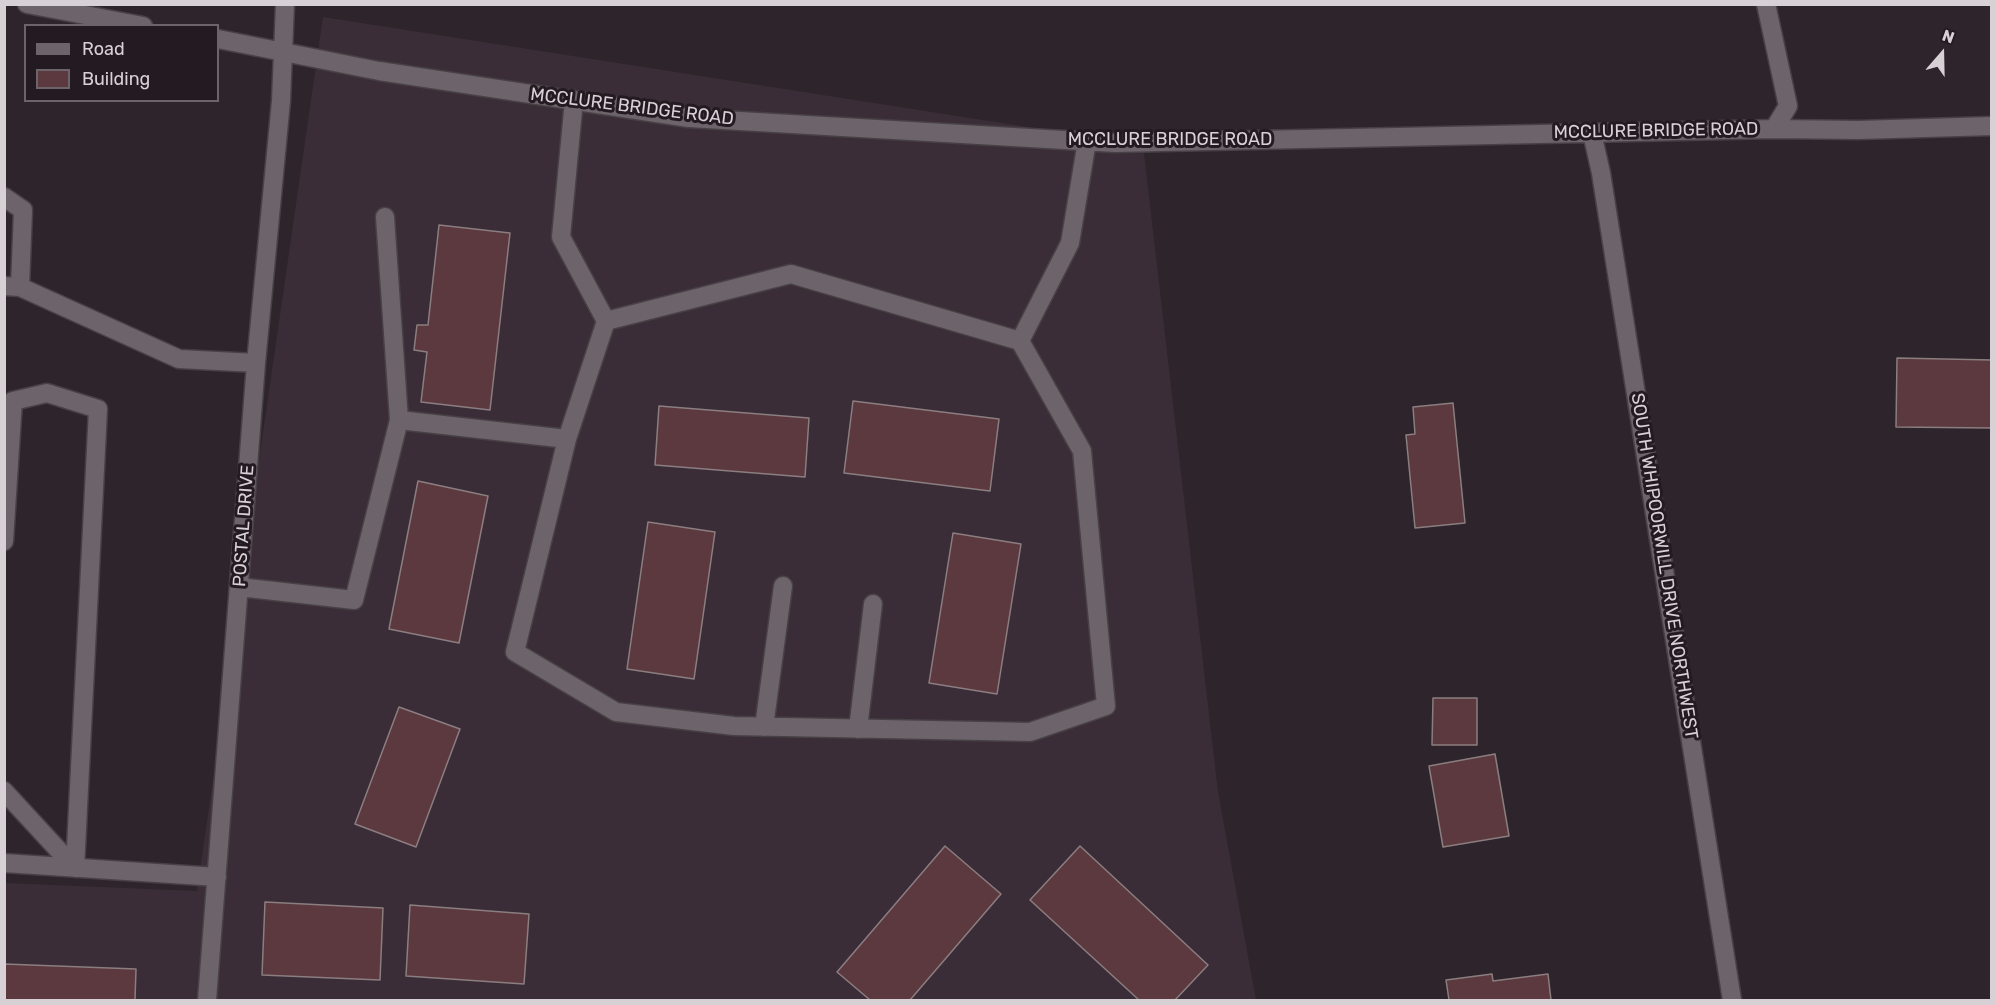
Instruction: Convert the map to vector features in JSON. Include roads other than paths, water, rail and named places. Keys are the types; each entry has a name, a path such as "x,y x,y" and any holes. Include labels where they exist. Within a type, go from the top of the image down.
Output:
{"street":[{"path":"27,4 132,24"},
{"name":"POSTAL DRIVE","path":"207,1000 256,363 281,101 285,4"},
{"path":"1766,4 1788,106 1774,129"},
{"name":"MCCLURE BRIDGE ROAD","path":"219,39 379,71 689,118 1115,143 1992,126"},
{"path":"574,100 561,237 606,321 567,439 515,652 616,712 734,726 1030,732 1106,706 1082,451 1020,341 791,274 606,321"},
{"name":"SOUTH WHIPOORWILL DRIVE NORTHWEST","path":"1592,133 1603,185 1732,1000"},
{"path":"1020,341 1070,243 1087,141"},
{"path":"4,197 23,210 12,286 179,358 256,363"},
{"path":"239,587 354,600 399,420 385,217"},
{"path":"4,541 13,401 47,393 98,409 75,868"},
{"path":"399,420 567,439"},
{"path":"764,727 783,586"},
{"path":"858,729 873,604"},
{"path":"4,791 75,868"},
{"path":"4,863 217,876"}]}
